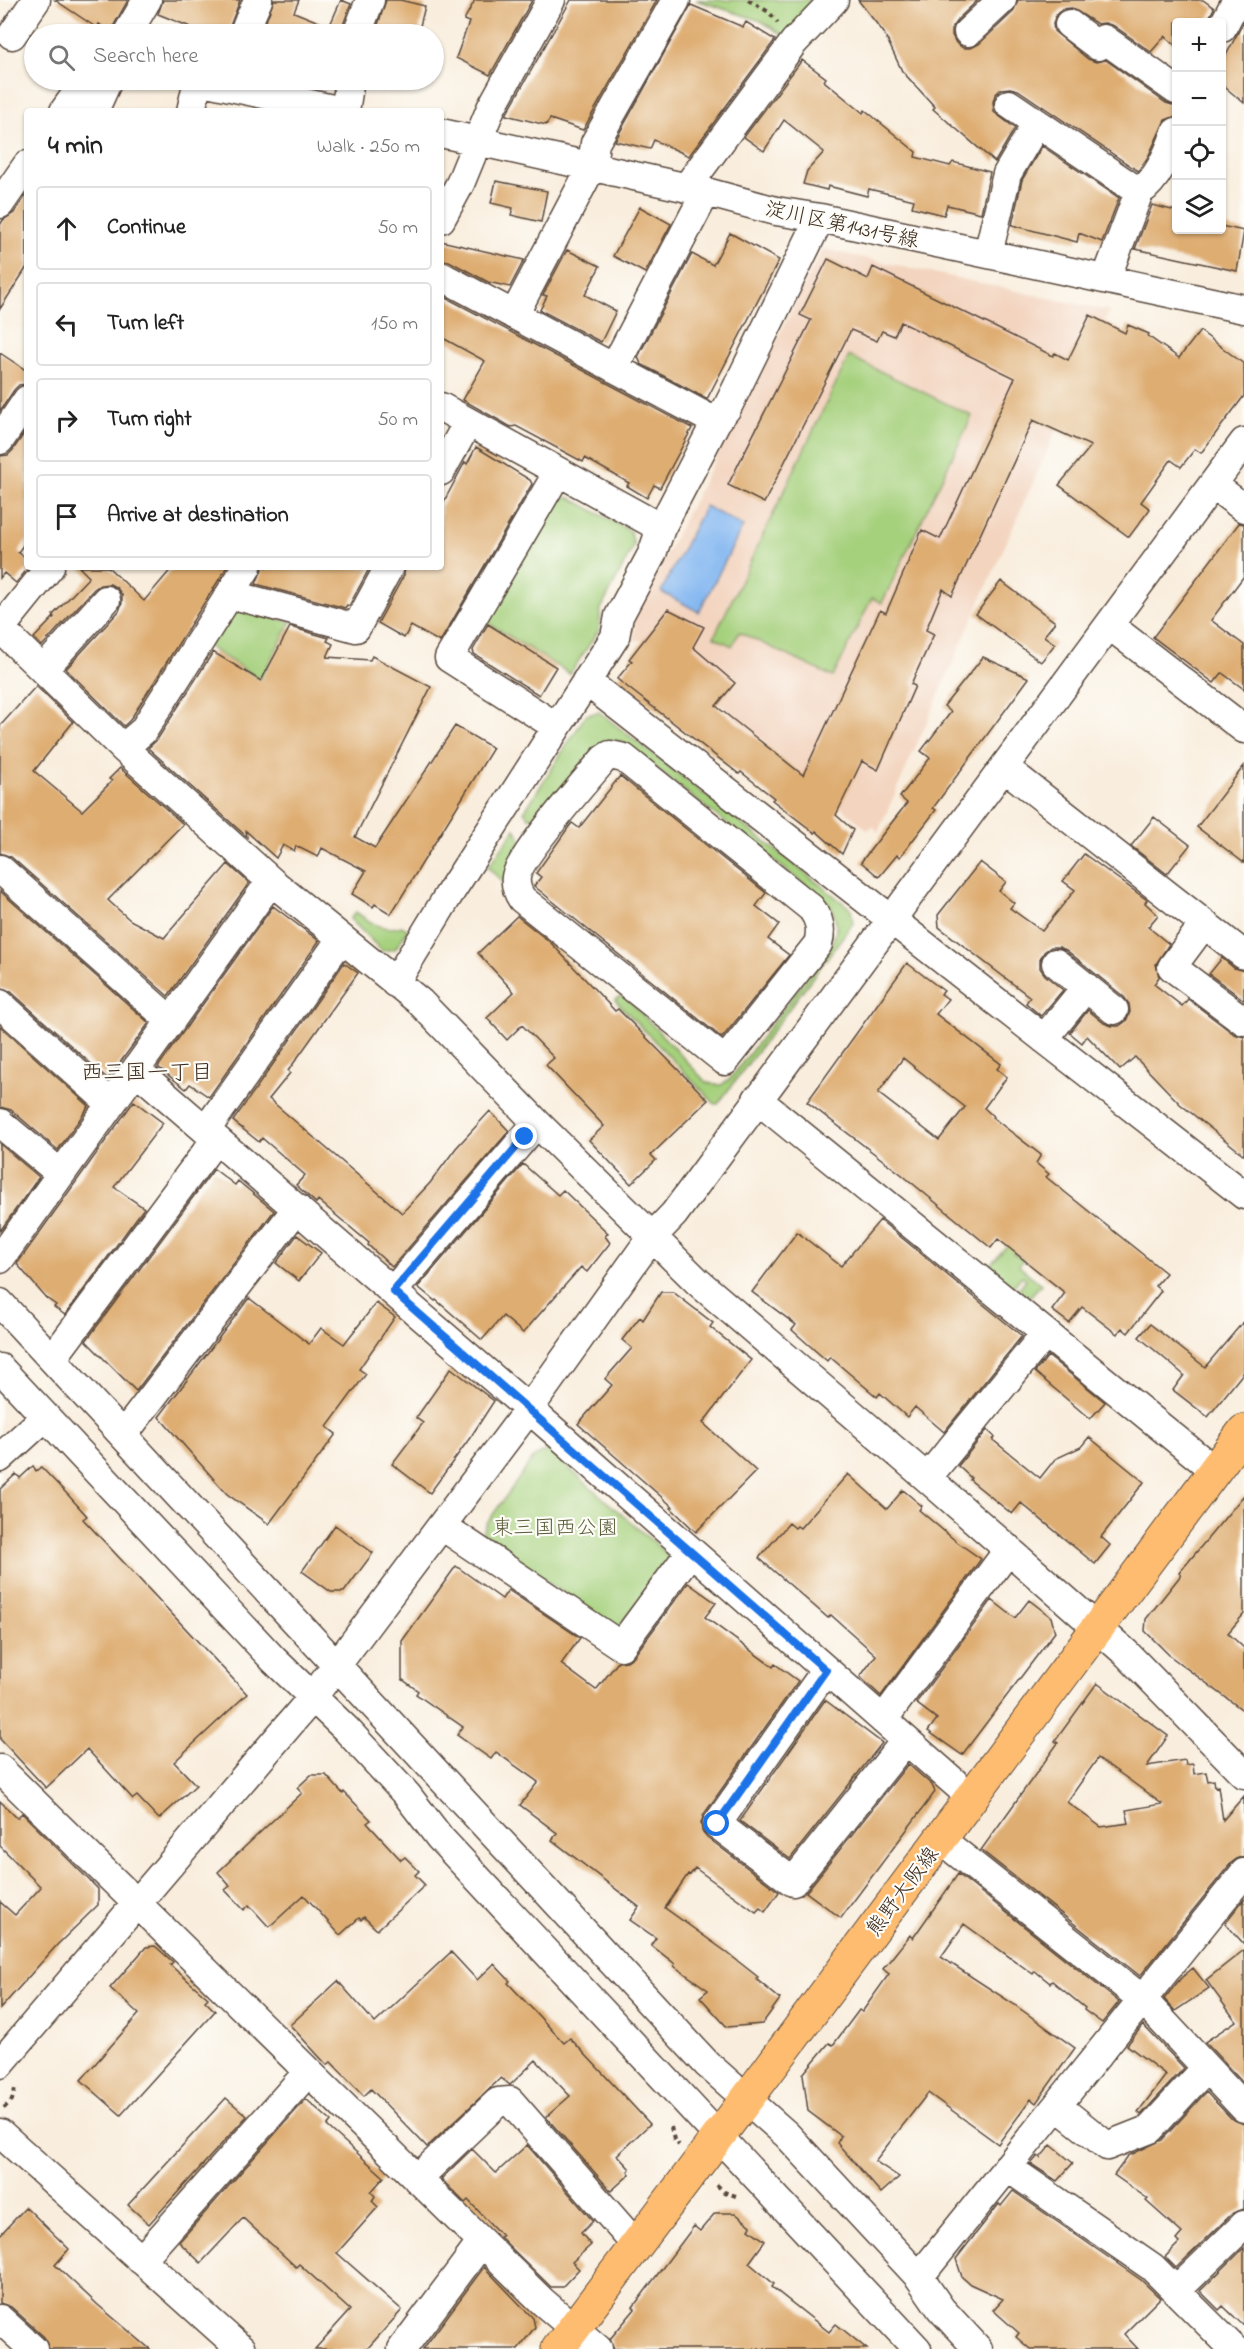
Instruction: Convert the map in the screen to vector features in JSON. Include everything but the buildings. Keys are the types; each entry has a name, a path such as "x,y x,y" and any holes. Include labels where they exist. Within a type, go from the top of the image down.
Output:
{"main road":[{"name":"熊野大阪線","path":"565,2338 747,2099 1098,1627 1233,1454"}],"street":[{"path":"15,36 36,0"},
{"path":"133,24 147,0"},
{"path":"247,24 258,0"},
{"path":"361,24 370,0"},
{"path":"444,213 460,184 491,108 551,0"},
{"path":"514,315 592,166 595,143 676,0"},
{"path":"614,368 696,190 794,42 834,0"},
{"path":"968,32 1002,0"},
{"path":"1226,18 1235,0 1244,5"},
{"path":"1069,24 1098,46 1104,39 1172,87"},
{"path":"66,108 79,90"},
{"path":"96,108 105,90"},
{"path":"193,108 204,90"},
{"path":"250,90 331,108"},
{"path":"345,108 348,90"},
{"path":"1009,104 1140,192"},
{"path":"988,254 1007,174 1037,123"},
{"name":"淀川区第1431号線","path":"444,134 696,190 776,211 820,218 1244,309"},
{"path":"1106,279 1140,192 1146,188 1168,156 1172,144"},
{"path":"0,204 24,169"},
{"path":"395,982 615,637 619,616 652,554 661,528 716,422 727,408 820,218"},
{"path":"444,278 716,422"},
{"path":"0,440 24,409"},
{"path":"444,409 661,528"},
{"path":"444,466 468,422"},
{"path":"9,2072 138,1904 312,1698 529,1408 651,1238 674,1214 757,1099 1005,768 1244,442"},
{"path":"557,727 449,658 558,472"},
{"path":"1213,485 1244,508"},
{"path":"48,570 0,628 123,748 271,881 420,1002 651,1238 698,1282 1098,1627 1244,1774"},
{"path":"123,748 143,731 245,570"},
{"path":"230,594 356,628 387,570"},
{"path":"43,670 106,600"},
{"path":"1109,625 1244,729"},
{"path":"586,681 1244,1195"},
{"path":"610,755 621,756 811,908 819,923 819,939 724,1060 522,899 517,886 517,873 541,836 604,759 610,755"},
{"path":"1005,768 1244,955"},
{"path":"503,811 541,836"},
{"path":"0,869 171,1021"},
{"path":"0,1259 271,881"},
{"path":"1204,924 1172,967 1244,1021"},
{"path":"52,1359 211,1134 341,939"},
{"path":"1056,963 1114,1010"},
{"path":"1044,1039 1086,987"},
{"path":"0,1004 111,1104"},
{"path":"136,1070 529,1408 971,1797"},
{"path":"757,1099 1045,1334 1233,1454"},
{"path":"0,1123 61,1174"},
{"path":"393,1291 537,1123"},
{"path":"123,1435 297,1208"},
{"path":"0,1303 707,2064 787,2135 919,2277 941,2309 978,2349"},
{"path":"927,1478 1045,1334"},
{"path":"0,1368 274,1660 346,1729 407,1795 440,1838 917,2349"},
{"path":"0,1458 45,1416"},
{"path":"442,1526 621,1646 691,1551"},
{"path":"883,1720 1009,1549"},
{"path":"826,1670 717,1824 794,1882 906,1740"},
{"path":"0,1769 543,2302 565,2338 598,2349"},
{"path":"940,1839 1142,2000 1244,2108"},
{"path":"919,2277 1244,1873"},
{"path":"1057,2106 1107,2145 1150,2129 1206,2068"},
{"path":"141,2260 308,2072"},
{"path":"417,2179 498,2102 510,2101 636,2244"},
{"path":"0,2133 241,2349"},
{"path":"1007,2167 1152,2267 1234,2349"},
{"path":"1176,2291 1244,2225"},
{"path":"402,2349 481,2242"},
{"path":"0,2319 33,2349"}],"path":[{"path":"748,0 769,12 794,42"},
{"path":"0,2113 12,2100 9,2072"}],"shaded area":[{"path":"823,249 1109,311 878,832 873,826 868,830 644,641 634,640 635,615"}],"green space":[{"path":"696,0 824,0 786,37 761,21"},
{"path":"849,356 972,416 882,603 872,598 833,677 739,632 732,646 714,637"},
{"path":"569,497 630,531 634,545 601,609 599,630 570,674 485,621 555,501"},
{"path":"232,608 291,622 260,679 205,645"},
{"path":"599,712 851,909 853,923 718,1104 715,1104 615,1000 619,997 626,997 707,1083 721,1085 730,1079 830,947 836,930 834,914 828,903 621,741 607,740 595,748 544,815 537,819 529,817 524,812 586,715"},
{"path":"515,829 521,839 508,888 488,867"},
{"path":"356,912 383,927 402,926 408,930 395,949 382,951 350,919"},
{"path":"1010,1242 1017,1248 1013,1253 1023,1260 1019,1266 1041,1284 1027,1300 1017,1291 1026,1279 1022,1276 1012,1288 991,1271 993,1268 990,1265"},
{"name":"東三国西公園","path":"548,1450 667,1554 670,1566 617,1629 483,1538 483,1531 487,1523 534,1457"}],"water":[{"path":"705,506 743,526 699,612 661,592"}],"district":[{"name":"西三国一丁目","path":"147,1071"}],"route":[{"path":"525,1137 393,1291 826,1670 717,1824"}]}
